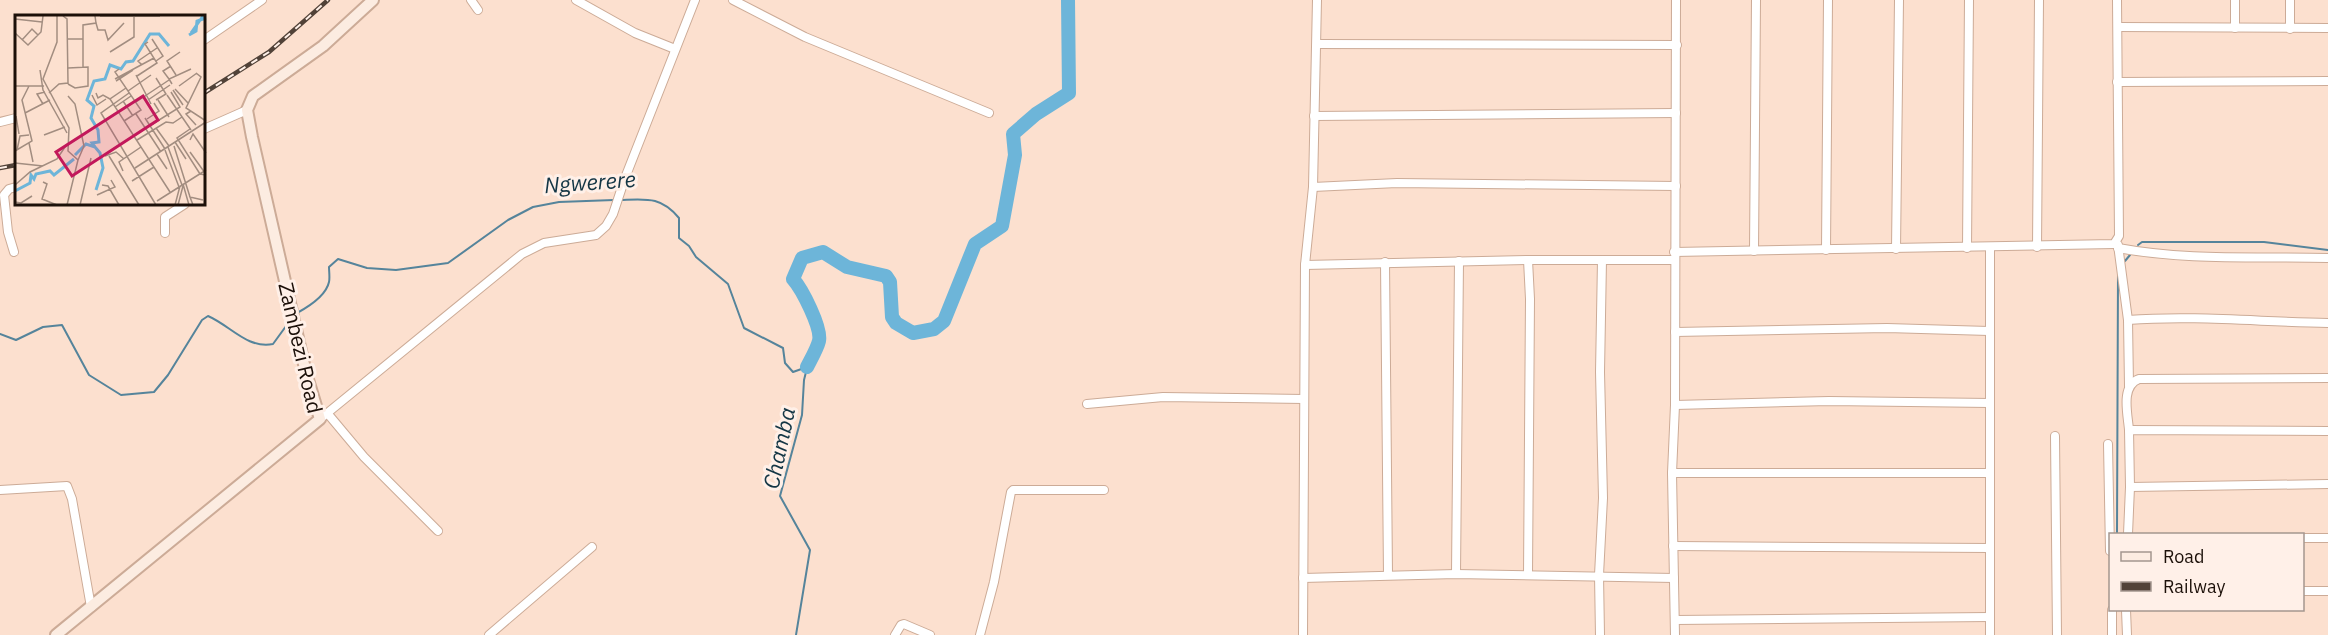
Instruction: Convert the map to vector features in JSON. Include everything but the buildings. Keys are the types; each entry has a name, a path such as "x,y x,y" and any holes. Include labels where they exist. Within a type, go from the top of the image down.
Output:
{"main road":[{"path":"247,110 253,96 323,46 373,0"},
{"name":"Zambezi Road","path":"56,635 324,416 306,373 247,110"}],"street":[{"path":"206,39 261,0"},
{"path":"471,0 478,10"},
{"path":"576,0 635,33 675,49"},
{"path":"438,531 324,416 522,254 544,243 596,235 602,232 613,214 695,0"},
{"path":"733,0 805,37 989,113"},
{"path":"1303,635 1305,265 1313,187 1317,0"},
{"path":"1675,635 1672,472 1675,405 1676,0"},
{"path":"1754,251 1756,0"},
{"path":"1826,250 1828,0"},
{"path":"1896,249 1899,0"},
{"path":"1967,248 1969,0"},
{"path":"2037,247 2039,0"},
{"path":"2117,0 2118,244 2128,320 2130,487 2128,533"},
{"path":"2235,0 2235,28"},
{"path":"2290,0 2290,29"},
{"path":"2118,27 2328,28"},
{"path":"1317,44 1677,45"},
{"path":"2117,82 2328,81"},
{"path":"206,128 247,110"},
{"path":"1314,116 1676,113"},
{"path":"0,122 15,118"},
{"path":"1313,187 1397,183 1676,186"},
{"path":"3,191 8,232 14,252"},
{"path":"165,233 165,217 182,206"},
{"path":"1305,265 1602,260 1754,251 2105,246 2114,244 2140,252 2185,255 2328,258"},
{"path":"1990,247 1990,635"},
{"path":"1528,260 1530,310 1528,575"},
{"path":"1600,635 1599,575 1603,498 1600,393 1602,260"},
{"path":"1456,574 1459,261"},
{"path":"1385,262 1388,575"},
{"path":"2128,320 2173,316 2328,323"},
{"path":"1675,332 1887,328 1989,332"},
{"path":"2129,386 2139,379 2328,378"},
{"path":"1087,404 1163,397 1304,399"},
{"path":"1675,405 1852,401 1990,403"},
{"path":"2128,430 2328,431"},
{"path":"2055,436 2057,635"},
{"path":"2108,444 2110,533"},
{"path":"1672,472 1989,473"},
{"path":"2130,487 2328,484"},
{"path":"0,490 67,486 72,499 91,607"},
{"path":"980,635 994,582 1011,492 1013,490 1104,490"},
{"path":"2304,538 2328,538"},
{"path":"1673,546 1990,548"},
{"path":"489,635 592,547"},
{"path":"1303,578 1456,574 1674,578"},
{"path":"2304,591 2328,591"},
{"path":"2112,611 2112,635"},
{"path":"2127,611 2127,635"},
{"path":"1675,620 1990,617"},
{"path":"895,635 904,624 930,635"}],"waterway":[{"name":"Ngwerere","path":"807,367 818,344 819,335 810,309 793,279 802,258 823,252 847,267 886,276 890,282 892,317 896,323 913,333 934,329 944,321 975,244 1002,226 1015,155 1013,134 1036,114 1069,93 1068,0"},
{"name":"Ngwerere","path":"297,313 324,292 329,282 329,267 338,259 367,268 396,270 448,263 508,220 533,207 559,202 614,200"},
{"name":"Ngwerere","path":"620,200 652,200 672,211 679,218 679,238 689,246 696,257 728,284 744,328 783,348 785,363 793,372 807,367"},
{"path":"2138,245 2142,242 2264,242 2328,250"},
{"path":"2125,261 2130,255"},
{"path":"2117,533 2118,273"},
{"name":"Ngwerere","path":"0,334 16,340 43,327 62,325 89,375 121,395 154,392 168,375 202,320 208,316 239,336 264,345 273,344 289,322"},
{"name":"Chamba","path":"796,635 810,550 780,496 802,415 807,368"},
{"path":"2116,611 2116,635"}],"railway":[{"path":"206,92 269,52 328,0"},
{"path":"0,168 15,165"}]}
